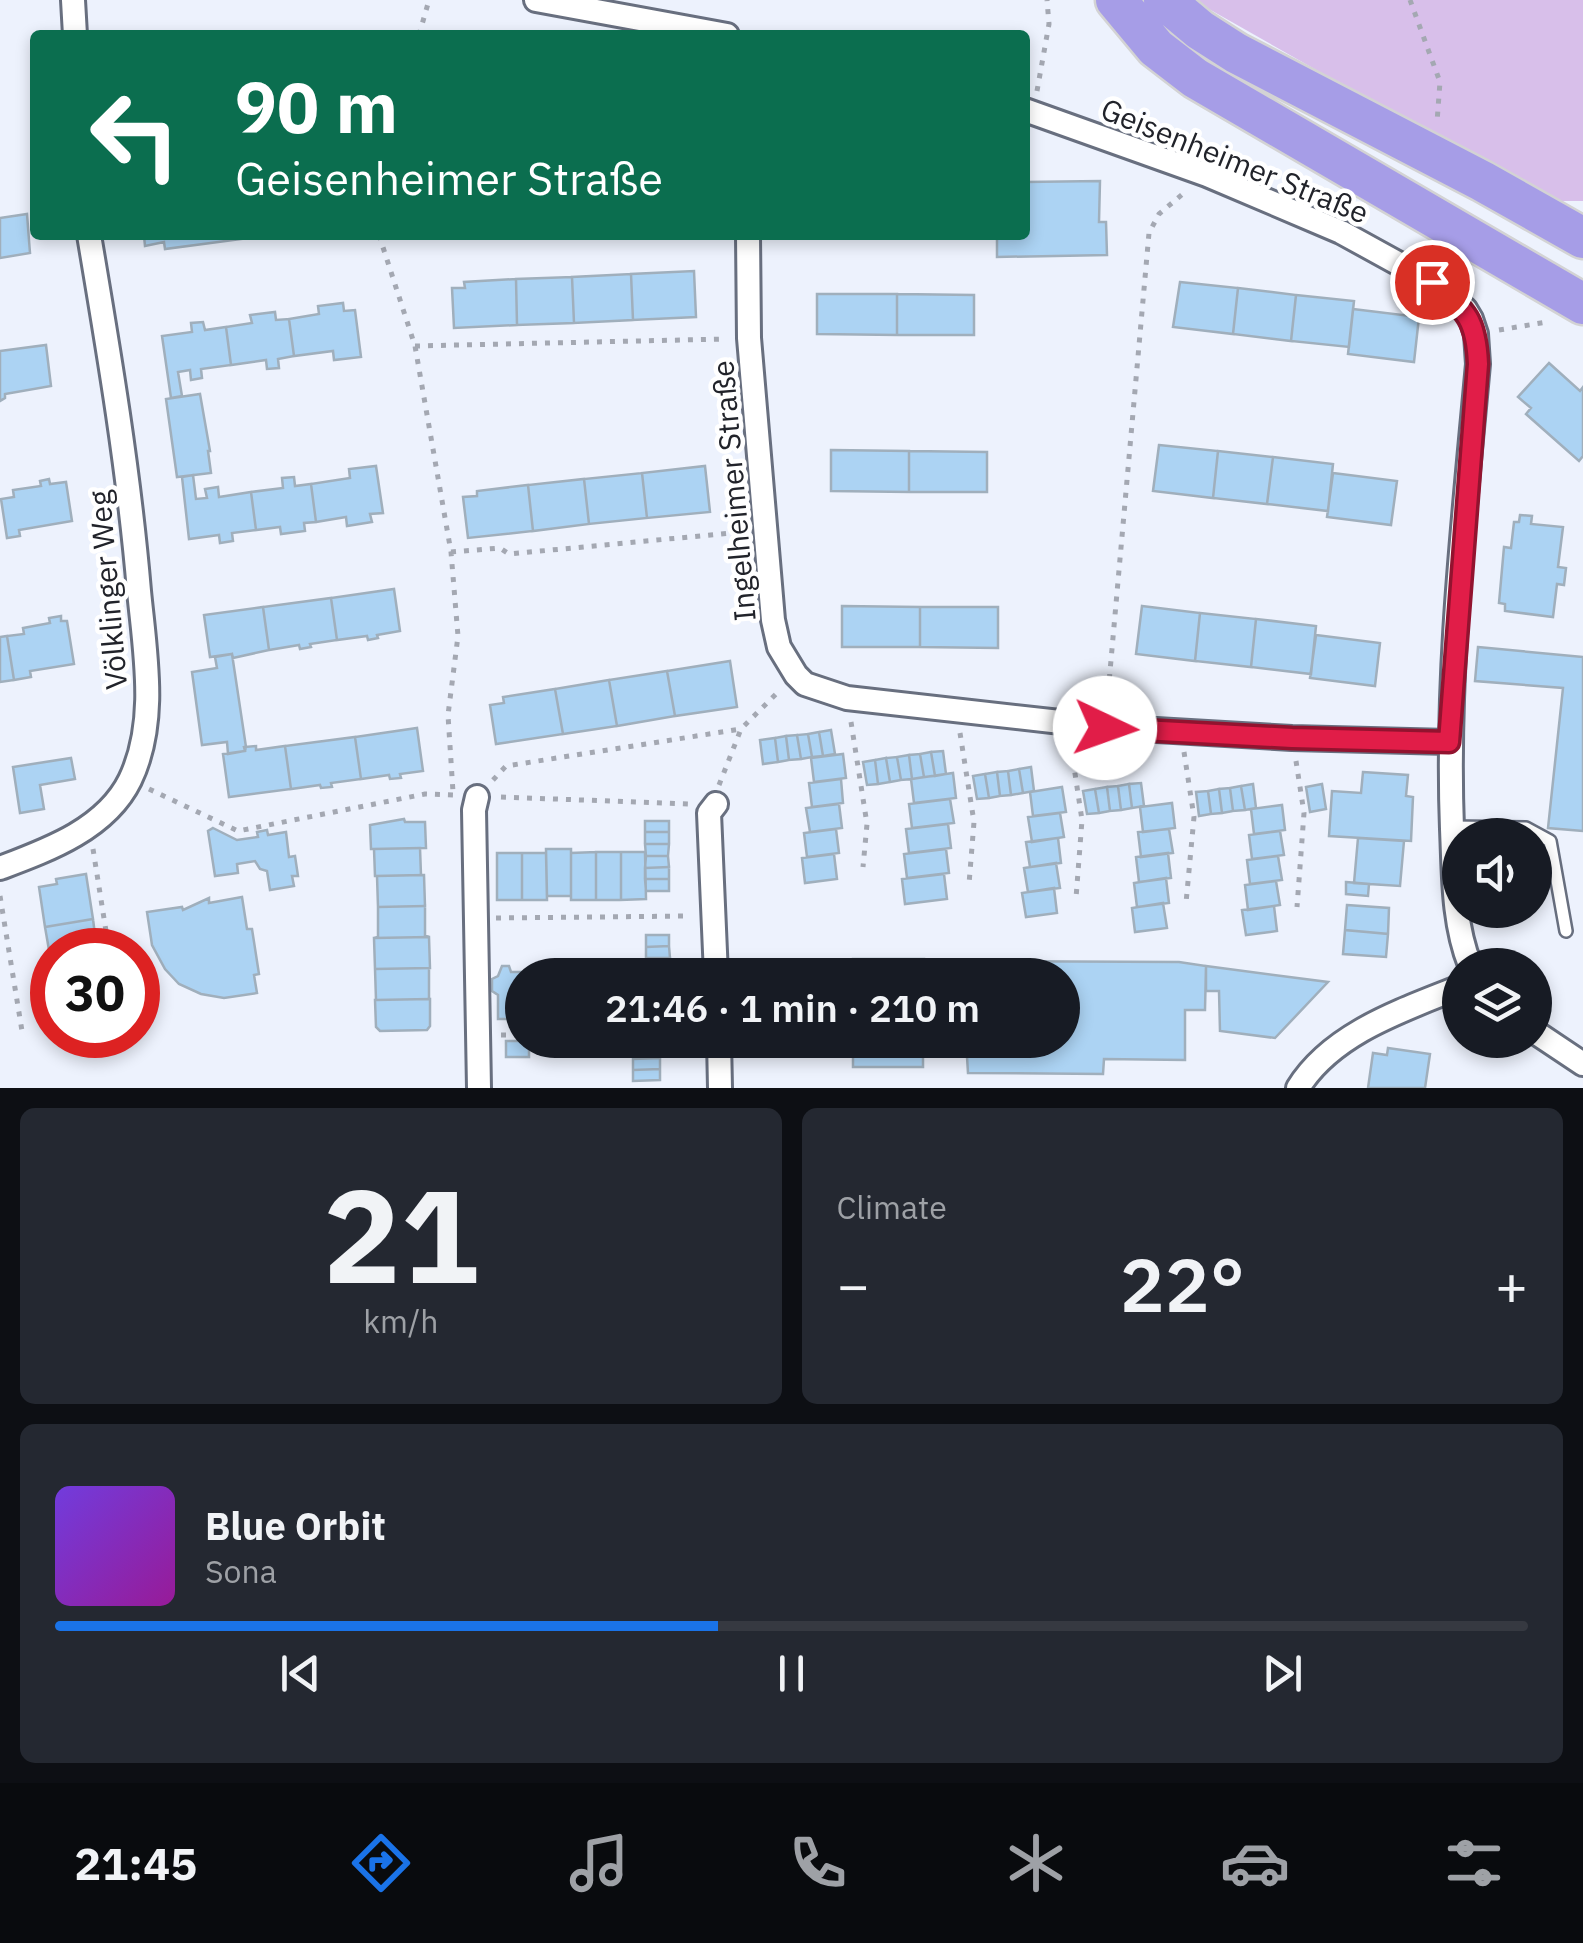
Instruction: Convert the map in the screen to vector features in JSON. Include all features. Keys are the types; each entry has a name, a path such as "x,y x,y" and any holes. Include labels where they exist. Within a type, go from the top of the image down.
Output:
{"highway":[{"path":"1116,0 1156,48 1195,78 1571,316"},
{"path":"1164,0 1236,53 1583,238"}],"street":[{"path":"73,0 75,30"},
{"path":"536,0 700,30"},
{"name":"Geisenheimer Straße","path":"1030,112 1207,175 1342,232 1432,282 1465,310 1476,334"},
{"name":"Völklinger Weg","path":"0,868 90,826 118,799 130,780 146,727 134,523 90,240"},
{"name":"Ingelheimer Straße","path":"748,240 749,338 772,620 786,662 805,684 847,698 1105,728 1449,742"},
{"path":"1452,818 1449,742 1478,364 1476,334"},
{"path":"477,796 474,810 479,1088"},
{"path":"715,958 709,813 716,804"},
{"path":"1298,1088 1326,1055 1346,1040 1442,994"},
{"path":"1552,1043 1583,1064"},
{"path":"719,1058 720,1088"}],"lane":[{"path":"1552,851 1566,931"}],"path":[{"path":"420,30 429,0"},
{"path":"1030,108 1049,24 1048,0"},
{"path":"1410,0 1440,82 1435,156"},
{"path":"1105,728 1149,234 1166,206 1207,175"},
{"path":"381,240 415,346 451,552 458,636 448,715 453,795"},
{"path":"1476,334 1571,316"},
{"path":"415,346 749,338"},
{"path":"451,552 500,548 509,554 765,529"},
{"path":"847,698 866,824 863,867"},
{"path":"957,709 974,822 969,884"},
{"path":"1068,724 1082,820 1076,898"},
{"path":"477,796 506,766 741,729"},
{"path":"1181,732 1194,817 1186,903"},
{"path":"1292,738 1304,813 1297,907"},
{"path":"90,826 106,928"},
{"path":"0,896 22,1031"},
{"path":"477,918 713,916"}],"shaded area":[{"path":"1193,0 1583,0 1583,201 1547,201"}],"building":[{"path":"1100,181 1099,222 1106,222 1107,255 997,257 997,240 1030,240 1030,182"},
{"path":"27,214 30,253 0,258 0,218"},
{"path":"144,240 233,240 165,249 164,242 145,246"},
{"path":"694,271 696,317 633,320 631,274"},
{"path":"631,274 633,320 574,323 572,277"},
{"path":"572,277 574,323 517,325 516,279"},
{"path":"516,279 517,325 454,328 452,288 465,288 464,282"},
{"path":"1180,282 1238,288 1233,334 1173,327"},
{"path":"1238,288 1296,295 1291,341 1233,334"},
{"path":"817,294 897,294 897,335 817,334"},
{"path":"897,294 974,295 974,335 897,335"},
{"path":"1296,295 1354,301 1349,347 1291,341"},
{"path":"343,303 344,311 355,310 361,357 334,360 333,351 294,356 289,319 319,314 318,306"},
{"path":"1353,309 1419,317 1414,362 1348,354"},
{"path":"275,312 276,320 289,319 294,356 278,359 279,368 267,369 266,360 231,365 226,327 252,323 250,315"},
{"path":"203,322 205,330 226,327 231,365 201,369 202,378 191,380 190,370 178,372 182,396 171,398 162,336 192,332 191,323"},
{"path":"46,345 51,386 5,394 0,401 0,351"},
{"path":"1549,363 1580,391 1583,387 1583,456 1579,461 1526,414 1531,408 1518,397"},
{"path":"200,394 211,473 177,477 166,399"},
{"path":"1159,445 1218,451 1213,498 1153,491"},
{"path":"831,450 909,451 909,492 831,491"},
{"path":"909,451 987,452 987,492 909,492"},
{"path":"1218,451 1273,457 1267,504 1213,498"},
{"path":"1273,457 1333,464 1328,511 1267,504"},
{"path":"376,466 383,513 370,514 372,522 347,526 346,517 316,522 311,484 350,478 349,469"},
{"path":"705,466 710,512 647,518 642,473"},
{"path":"642,473 647,518 589,524 584,479"},
{"path":"1333,473 1397,481 1391,525 1327,517"},
{"path":"193,475 196,499 207,498 205,489 218,487 219,497 251,492 256,530 232,533 233,541 220,543 219,535 189,539 182,477"},
{"path":"294,477 295,486 311,484 316,522 304,523 305,531 281,534 280,527 256,530 251,492 283,488 282,478"},
{"path":"49,479 50,484 66,482 72,521 19,530 20,536 7,538 1,499 14,497 13,490 41,486 40,481"},
{"path":"584,479 589,524 533,531 528,485"},
{"path":"528,485 533,531 468,538 463,497 477,496 477,491"},
{"path":"1520,515 1532,516 1531,524 1563,527 1558,567 1566,568 1564,585 1557,584 1553,617 1505,611 1505,604 1499,603 1504,547 1511,548 1514,522 1519,522"},
{"path":"394,589 400,631 368,640 367,636 337,640 331,598"},
{"path":"331,598 337,640 300,649 299,645 269,650 263,607"},
{"path":"842,606 920,607 920,647 842,647"},
{"path":"1142,606 1200,613 1195,661 1136,654"},
{"path":"263,607 269,650 233,658 232,654 210,657 204,615"},
{"path":"920,607 998,607 998,648 920,647"},
{"path":"1200,613 1256,619 1251,667 1195,661"},
{"path":"61,616 61,621 67,621 74,664 30,671 31,677 14,680 7,636 24,634 23,628 50,623 49,618"},
{"path":"1256,619 1316,626 1311,674 1251,667"},
{"path":"1316,635 1380,643 1375,686 1310,678"},
{"path":"7,636 14,680 0,682 0,637"},
{"path":"1478,647 1583,657 1583,831 1552,828 1549,818 1563,688 1475,681"},
{"path":"232,654 246,747 245,751 228,754 227,742 202,745 192,672 217,668 215,657"},
{"path":"730,661 737,707 675,716 667,671"},
{"path":"667,671 675,716 617,726 609,680"},
{"path":"609,680 617,726 563,734 555,689"},
{"path":"555,689 563,734 496,744 490,705 504,703 503,697"},
{"path":"417,728 423,771 400,774 401,778 390,779 389,775 361,779 355,737"},
{"path":"831,730 835,754 823,756 819,732"},
{"path":"819,732 823,756 812,757 808,734"},
{"path":"808,734 812,757 801,759 797,735"},
{"path":"797,735 801,759 789,760 786,736"},
{"path":"786,736 789,760 778,762 775,738"},
{"path":"355,737 361,779 331,783 332,787 291,789 285,746"},
{"path":"775,738 778,762 763,764 760,740"},
{"path":"256,746 256,750 285,746 291,789 229,797 223,754"},
{"path":"943,751 946,774 935,776 931,752"},
{"path":"931,752 935,776 924,777 920,754"},
{"path":"843,754 846,778 814,782 811,758"},
{"path":"920,754 924,777 912,779 909,755"},
{"path":"909,755 912,779 901,780 897,757"},
{"path":"897,757 901,780 890,782 886,758"},
{"path":"71,758 75,779 40,785 44,809 20,813 13,767"},
{"path":"886,758 890,782 878,784 875,760"},
{"path":"875,760 878,784 867,785 863,762"},
{"path":"1031,767 1034,791 1023,793 1019,769"},
{"path":"1019,769 1023,793 1011,795 1008,771"},
{"path":"1008,771 1011,795 1000,796 997,772"},
{"path":"997,772 1000,796 989,798 985,774"},
{"path":"1363,772 1408,775 1406,796 1413,797 1411,841 1329,836 1332,791 1361,793"},
{"path":"953,773 956,798 914,803 911,779"},
{"path":"985,774 989,798 977,799 973,776"},
{"path":"841,779 843,803 812,807 809,783"},
{"path":"1141,783 1144,806 1132,808 1129,784"},
{"path":"1129,784 1132,808 1121,810 1118,786"},
{"path":"1253,784 1256,808 1245,810 1241,786"},
{"path":"1322,784 1326,809 1310,812 1306,787"},
{"path":"1118,786 1121,810 1110,811 1107,787"},
{"path":"1241,786 1245,810 1233,811 1230,788"},
{"path":"1062,787 1066,812 1033,816 1030,792"},
{"path":"1107,787 1110,811 1099,813 1095,789"},
{"path":"1230,788 1233,811 1222,813 1219,789"},
{"path":"1095,789 1099,813 1087,814 1083,791"},
{"path":"1219,789 1222,813 1211,814 1208,791"},
{"path":"1208,791 1211,814 1199,816 1196,792"},
{"path":"950,799 954,823 912,828 909,804"},
{"path":"1172,803 1175,828 1143,832 1140,807"},
{"path":"839,804 842,828 810,832 806,808"},
{"path":"1282,805 1285,830 1254,834 1251,809"},
{"path":"1060,813 1064,837 1032,842 1028,817"},
{"path":"404,819 425,822 426,848 371,849 370,825"},
{"path":"645,821 669,821 669,832 645,832"},
{"path":"948,824 951,848 909,853 906,829"},
{"path":"213,828 237,840 258,837 257,832 267,830 268,835 286,832 289,857 295,856 298,876 292,876 294,886 270,890 267,871 255,861 237,864 238,873 215,876 208,831"},
{"path":"836,829 839,853 807,857 804,833"},
{"path":"1169,829 1173,853 1141,857 1138,832"},
{"path":"1280,831 1284,855 1252,859 1249,835"},
{"path":"645,832 669,832 669,844 645,844"},
{"path":"1058,838 1061,863 1030,867 1026,842"},
{"path":"1358,838 1404,841 1400,886 1354,883"},
{"path":"645,844 669,844 668,856 646,856"},
{"path":"420,848 421,875 375,876 374,849"},
{"path":"546,849 571,849 571,896 547,896"},
{"path":"946,849 949,873 907,878 904,854"},
{"path":"596,852 621,852 621,900 596,900"},
{"path":"596,852 596,900 571,900 571,853"},
{"path":"621,852 645,852 646,899 621,900"},
{"path":"497,853 522,853 522,900 497,900"},
{"path":"522,853 546,853 547,900 522,900"},
{"path":"1168,853 1171,878 1139,882 1136,857"},
{"path":"834,854 837,879 805,883 802,858"},
{"path":"646,856 668,856 669,867 645,868"},
{"path":"1278,856 1282,880 1250,884 1247,860"},
{"path":"1056,863 1060,888 1028,892 1024,868"},
{"path":"669,867 669,879 645,879 645,868"},
{"path":"86,874 93,919 45,927 39,887 57,884 56,879"},
{"path":"944,874 947,899 905,904 902,879"},
{"path":"424,875 425,906 378,907 377,876"},
{"path":"1166,878 1169,903 1137,907 1134,883"},
{"path":"645,879 669,879 669,891 646,891"},
{"path":"1276,881 1280,905 1248,910 1245,885"},
{"path":"1346,882 1369,884 1368,896 1346,894"},
{"path":"1054,888 1057,913 1026,917 1022,893"},
{"path":"242,897 247,929 252,929 259,974 254,975 257,993 224,998 201,994 179,984 160,960 160,928 149,928 147,912 182,907 183,910 209,898 209,903"},
{"path":"1163,903 1167,928 1135,932 1132,908"},
{"path":"1347,905 1389,908 1388,934 1345,930"},
{"path":"425,906 425,936 429,937 374,938 378,937 378,907"},
{"path":"1274,906 1277,931 1246,935 1242,910"},
{"path":"93,919 94,928 45,928"},
{"path":"1345,930 1388,934 1386,957 1343,954"},
{"path":"646,935 669,935 669,946 646,947"},
{"path":"429,937 430,968 375,969 374,938"},
{"path":"669,946 670,958 646,958 646,947"},
{"path":"1080,962 1179,962 1206,966 1205,1010 1185,1010 1185,1060 1104,1059 1103,1074 968,1073 967,1058 1080,1058"},
{"path":"505,966 505,1019 498,1019 498,995 492,991 492,979"},
{"path":"1206,966 1328,982 1275,1038 1220,1031 1219,991 1206,991"},
{"path":"429,968 429,999 376,1000 375,969"},
{"path":"430,999 427,1030 380,1031 376,1027 375,1000"},
{"path":"1388,1048 1430,1054 1425,1088 1368,1088 1373,1053 1387,1055"},
{"path":"660,1058 660,1069 633,1070 633,1059"},
{"path":"853,1058 923,1058 923,1067 853,1067"},
{"path":"660,1069 660,1080 633,1081 633,1070"}],"route":[{"path":"1105,728 1449,742 1478,364 1471,319 1432,282"}]}
